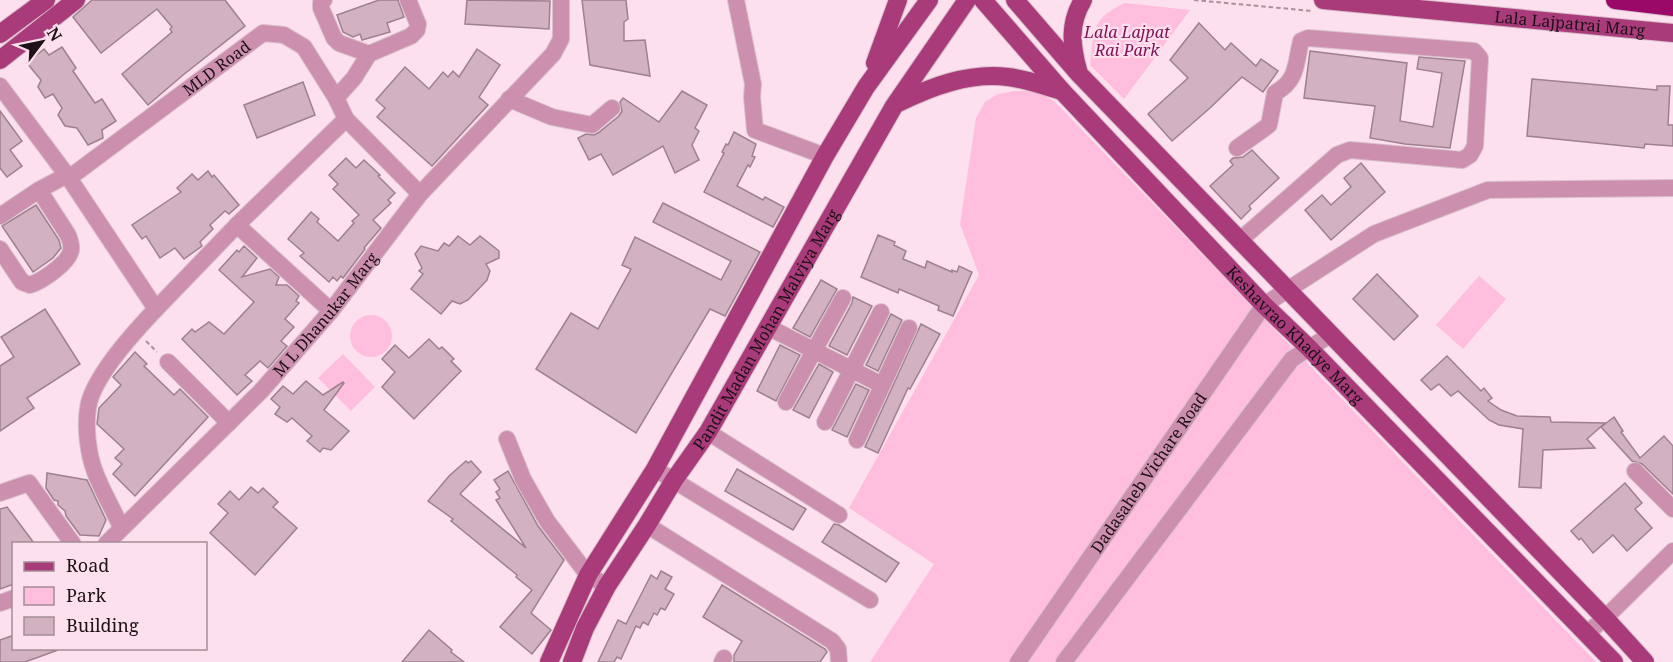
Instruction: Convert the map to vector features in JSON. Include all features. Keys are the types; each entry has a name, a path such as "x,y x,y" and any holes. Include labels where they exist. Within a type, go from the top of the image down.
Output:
{"highway":[{"path":"1615,0 1673,7"}],"main road":[{"path":"0,34 46,0"},
{"path":"3,51 76,0"},
{"path":"866,87 898,0"},
{"name":"Pandit Madan Mohan Malviya Marg","path":"549,662 588,575 654,469 825,156 866,87 929,0"},
{"name":"Pandit Madan Mohan Malviya Marg","path":"572,662 585,628 606,586 674,480 708,432 894,106 967,0"},
{"name":"Keshavrao Khadye Marg","path":"983,0 1062,91 1264,305 1310,348 1614,662"},
{"name":"Keshavrao Khadye Marg","path":"1015,0 1079,74 1645,662"},
{"path":"1079,74 1072,49 1072,28 1083,0"},
{"name":"Lala Lajpatrai Marg","path":"1323,0 1673,33"},
{"path":"894,106 925,90 951,82 977,78 1008,77 1062,91"},
{"path":"761,273 790,289"}],"street":[{"path":"324,0 321,8 334,38 339,43 369,54"},
{"path":"336,98 354,78 369,54 411,36 417,30 418,24 408,0"},
{"name":"M L Dhanukar Marg","path":"107,542 262,390 331,311 420,194 553,54 561,39 561,0"},
{"path":"736,0 753,84 755,130 825,156"},
{"name":"MLD Road","path":"0,216 63,177 263,33 284,35 304,47 336,98 346,119 420,194"},
{"path":"1237,148 1269,125 1275,93 1286,87 1292,80 1301,41 1308,38 1474,51 1480,58 1475,146 1470,155 1462,160 1350,150 1337,155 1239,241"},
{"path":"0,86 156,309"},
{"path":"509,99 552,117 592,126 612,108"},
{"path":"122,526 94,471 88,435 88,406 102,374 135,330 237,225 346,119"},
{"name":"Dadasaheb Vichare Road","path":"1018,662 1264,305 1374,234 1488,190 1673,188"},
{"path":"0,249 22,282 30,285 55,270 69,254 68,235 39,190"},
{"path":"237,225 331,311"},
{"path":"786,402 843,298"},
{"path":"825,422 881,312"},
{"path":"768,327 882,385"},
{"path":"857,440 909,328"},
{"path":"1064,662 1292,359 1330,335"},
{"path":"168,362 229,423"},
{"path":"708,432 839,514"},
{"path":"507,439 523,479 547,521 588,575 606,586"},
{"path":"654,469 870,600"},
{"path":"1635,471 1673,509"},
{"path":"0,493 28,483 72,542"},
{"path":"647,525 832,641 838,649 839,662"},
{"path":"1586,634 1673,551"}],"path":[{"path":"135,330 168,362"}],"green space":[{"name":"Lala Lajpat Rai Park","path":"1125,3 1190,10 1124,99 1090,65 1096,27 1106,14"},
{"path":"1034,91 1054,101 1596,662 870,662 934,564 849,508 979,275 960,224 976,118 985,102 998,94"},
{"path":"1479,276 1506,299 1463,349 1436,325"},
{"path":"371,315 386,321 392,336 386,351 371,357 356,351 350,336 356,321"},
{"path":"343,354 375,387 351,411 318,378"}],"building":[{"path":"92,0 225,0 245,26 148,105 122,74 172,32 170,29 172,27 157,9 101,53 73,17"},
{"path":"379,0 398,0 404,17 387,23 390,32 362,40 360,34 353,37 343,32 337,15"},
{"path":"467,0 550,1 549,29 465,24"},
{"path":"582,0 626,0 628,19 624,22 624,41 645,40 650,76 590,65"},
{"path":"1199,23 1225,50 1231,43 1256,66 1261,59 1278,71 1263,92 1242,77 1172,141 1148,114 1188,78 1170,60"},
{"path":"62,47 76,68 73,71 95,103 102,99 116,121 102,130 103,138 88,145 77,128 65,126 58,115 62,108 53,94 45,98 38,87 41,80 27,63 44,49 49,55"},
{"path":"477,49 500,65 479,97 488,105 432,166 377,117 385,108 376,100 405,67 429,89 443,72 448,77 453,71 459,77"},
{"path":"1310,51 1407,63 1400,121 1433,127 1442,73 1417,69 1419,57 1465,61 1450,148 1370,138 1375,106 1304,98"},
{"path":"1532,79 1657,90 1657,86 1670,86 1668,125 1673,125 1673,146 1645,144 1644,148 1527,136"},
{"path":"303,82 315,115 257,138 244,105"},
{"path":"682,91 707,105 695,128 699,131 692,145 699,160 675,173 663,146 613,175 601,154 589,160 578,138 586,134 598,133 619,116 622,111 620,102 623,98 659,122"},
{"path":"0,111 22,141 10,150 22,166 7,177 0,168"},
{"path":"734,132 756,144 752,156 755,157 737,186 763,200 765,197 784,207 773,227 704,192"},
{"path":"1252,150 1279,178 1249,206 1251,209 1241,219 1210,186 1233,165 1230,161 1233,158 1243,157"},
{"path":"346,158 356,168 364,160 395,193 388,200 391,203 373,220 381,228 343,278 341,276 337,281 333,277 329,282 300,256 304,253 288,239 311,212 319,219 317,222 338,241 354,223 352,221 359,215 333,189 338,184 329,175"},
{"path":"1361,163 1385,192 1331,240 1305,210 1322,195 1331,205 1351,187 1344,178"},
{"path":"208,171 239,205 229,214 225,211 210,225 213,229 200,242 202,246 184,259 175,248 160,258 146,236 142,239 132,225 181,192 177,188 192,174 198,180"},
{"path":"663,203 760,252 725,316 710,309 636,433 536,369 571,313 598,329 631,269 622,265 635,237 721,280 731,261 653,222"},
{"path":"36,205 59,240 61,248 53,258 33,272 2,226"},
{"path":"878,235 895,242 894,245 906,251 903,259 925,268 927,261 952,272 952,270 957,272 959,266 972,272 953,316 938,310 939,306 899,289 898,293 861,277"},
{"path":"458,236 470,245 480,236 499,251 499,258 486,264 490,271 487,280 468,300 460,304 452,301 441,314 411,289 423,274 419,271 422,268 415,254 421,246 438,251 444,243 449,246"},
{"path":"244,246 257,258 242,277 270,269 279,277 276,285 287,285 299,296 296,301 299,303 285,319 294,327 281,341 287,346 268,368 260,361 245,375 252,381 237,395 182,339 192,329 195,332 209,322 224,334 254,302 219,270 237,250 239,252"},
{"path":"1377,274 1418,316 1394,340 1353,299"},
{"path":"821,280 837,289 810,337 793,328"},
{"path":"853,297 872,306 847,355 829,346"},
{"path":"45,309 80,364 27,398 34,408 0,431 0,366 14,357 1,337"},
{"path":"891,314 902,320 878,371 866,365"},
{"path":"921,324 940,334 910,389 908,388 878,453 865,447"},
{"path":"429,339 439,349 442,347 454,359 451,361 461,371 414,419 382,387 395,372 382,359 395,345 409,358"},
{"path":"780,345 800,355 776,401 757,391"},
{"path":"135,352 147,364 144,366 174,395 180,389 208,417 135,496 113,474 122,464 115,458 124,449 97,424 99,408 121,385 113,377"},
{"path":"1447,356 1481,391 1484,388 1492,398 1488,401 1501,410 1517,416 1550,417 1551,422 1605,423 1587,439 1595,448 1543,450 1541,488 1519,487 1523,429 1499,425 1489,420 1458,391 1451,396 1439,384 1431,390 1421,380"},
{"path":"819,364 833,372 809,418 793,410"},
{"path":"306,381 323,395 344,383 324,410 349,431 331,450 323,448 320,452 307,441 312,436 292,418 287,422 275,414 280,407 271,399 283,386 293,394"},
{"path":"856,384 869,390 847,437 832,430"},
{"path":"1614,417 1623,431 1621,432 1640,458 1664,436 1673,446 1673,494 1642,464 1632,461 1601,427"},
{"path":"466,461 468,463 471,461 481,472 460,494 526,548 496,500 500,498 496,492 500,489 494,480 508,471 538,526 564,560 531,613 551,630 532,654 500,627 532,590 451,521 453,519 428,501 449,476"},
{"path":"737,469 806,509 793,530 725,491"},
{"path":"47,473 87,480 106,520 99,536 80,535 66,516 65,511 58,505 58,501 54,500 46,488"},
{"path":"1625,483 1642,503 1635,509 1652,528 1627,551 1613,535 1593,553 1581,538 1579,540 1571,531"},
{"path":"251,487 258,493 263,488 278,502 273,507 297,528 255,575 210,533 228,513 218,504 230,491 239,500"},
{"path":"7,507 33,542 12,542 12,585 0,589 0,509"},
{"path":"834,524 899,563 886,582 822,542"},
{"path":"661,571 672,577 665,589 674,594 665,610 661,608 657,615 654,613 648,625 643,622 640,628 636,626 621,659 617,657 614,662 598,662 618,620 626,624 651,575 657,579"},
{"path":"722,585 825,649 827,652 820,662 734,662 734,655 742,641 703,617"},
{"path":"429,630 452,650 451,652 464,662 402,662"},
{"path":"12,636 12,650 58,650 25,662 0,662 0,640"}]}
